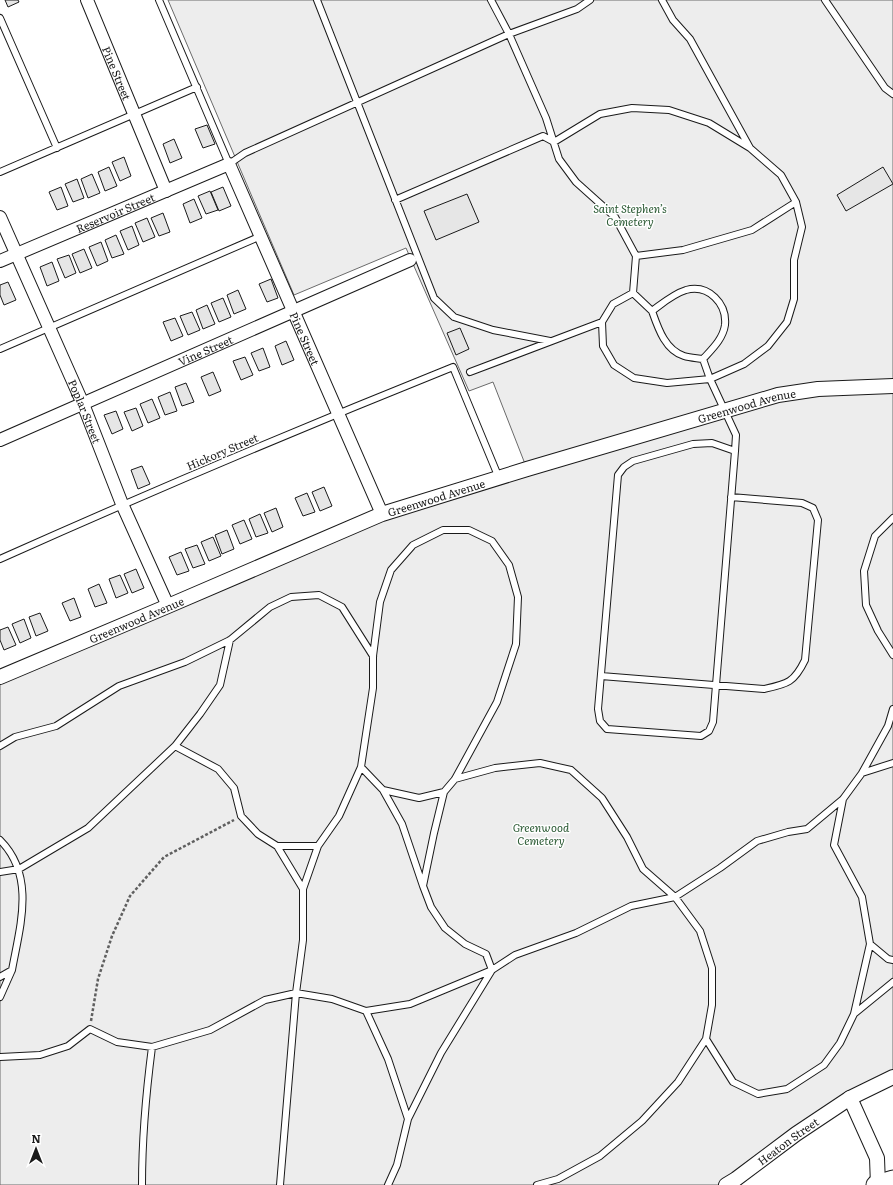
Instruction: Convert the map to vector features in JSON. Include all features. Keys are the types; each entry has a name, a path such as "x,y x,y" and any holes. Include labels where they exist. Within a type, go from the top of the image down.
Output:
{"street":[{"name":"Pine Street","path":"87,0 166,191"},
{"name":"Pine Street","path":"229,164 382,514"},
{"name":"Reservoir Street","path":"0,261 229,164"},
{"name":"Poplar Street","path":"0,217 83,404 122,504 168,606"},
{"name":"Vine Street","path":"0,440 410,260"},
{"name":"Greenwood Avenue","path":"0,677 382,514 778,395 818,388 893,386"},
{"name":"Heaton Street","path":"726,1185 796,1134 850,1098 893,1077"},
{"path":"850,1098 877,1158 881,1184"}],"lane":[{"path":"159,0 229,164 245,153 509,34 577,9 590,0"},
{"path":"316,0 434,298 454,317 493,330 550,341"},
{"path":"491,0 509,34 546,118 559,159 576,182 615,217 636,256 633,293"},
{"path":"662,0 673,20 690,39 750,148"},
{"path":"825,0 885,88 893,94"},
{"path":"0,18 57,148"},
{"path":"0,172 197,87"},
{"path":"554,142 600,114 632,108 669,110 709,124 750,148 782,175 796,202 802,227 794,260 794,299 787,322 768,346 744,364 710,378 667,383 634,378 614,365 603,346 602,322 613,304 633,293"},
{"path":"395,200 543,136 554,142"},
{"path":"636,256 684,250 752,230 796,202"},
{"path":"0,350 261,236"},
{"path":"652,311 670,297 687,290 703,290 716,297 724,310 724,326 719,341 703,359"},
{"path":"633,293 652,311 659,331 669,347 684,356 703,359"},
{"path":"470,372 602,322"},
{"path":"703,359 736,435 735,452 713,722 709,731 700,736 608,729 600,721 598,709 618,475 624,467 633,461 693,444 712,443 735,452"},
{"name":"Hickory Street","path":"0,559 122,504 338,413 452,367 499,478"},
{"path":"601,676 764,689 786,684 799,674 805,660 818,520 813,508 802,503 731,497"},
{"path":"893,518 875,536 864,571 866,605 878,631 893,655"},
{"path":"280,1185 296,993 303,940 303,889 318,846 339,816 361,767 373,688 373,656 380,602 391,570 414,545 443,530 469,530 492,541 509,565 518,598 516,644 497,702 455,779 444,792 423,886"},
{"path":"0,746 15,738 56,726 119,686 186,662 230,640 270,607 291,597 319,595 342,608 373,656"},
{"path":"0,872 19,869 88,828 175,746 200,714 220,684 230,640"},
{"path":"0,1057 40,1055 68,1046 90,1029 117,1042 152,1047 210,1030 265,1000 296,993 332,999 366,1011 410,1004 492,970 515,955 576,933 631,906 675,897 720,868 757,841 788,832 807,829 843,799 862,773 888,726 893,709"},
{"path":"175,746 218,769 234,788 241,816 258,834 277,846 303,889"},
{"path":"455,779 495,768 540,763 571,770 602,798 627,837 643,869 675,897 700,931 712,968 712,1005 706,1039 678,1082 642,1121 600,1156 558,1179 537,1185"},
{"path":"862,773 893,763"},
{"path":"361,767 383,790 402,824 431,907 445,928 465,944 486,954 492,970"},
{"path":"383,790 419,798 444,792"},
{"path":"706,1039 733,1082 758,1094 787,1089 824,1065 840,1043 854,1014 870,944 862,897 834,845 843,799"},
{"path":"0,840 9,850 19,869 23,885 21,921 12,970 0,997"},
{"path":"277,846 318,846"},
{"path":"870,944 888,959 893,960"},
{"path":"0,977 12,970"},
{"path":"388,1185 397,1165 408,1119 441,1053 492,970"},
{"path":"854,1014 893,982"},
{"path":"366,1011 388,1060 408,1119"},
{"path":"142,1185 145,1102 152,1047"}],"path":[{"path":"90,1029 98,979 112,936 130,896 164,856 241,816"}],"shaded area":[{"name":"Greenwood Cemetery","path":"168,0 893,0 893,1077 726,1185 0,1185 0,677 382,514 527,469 493,382 469,391 406,248 294,295"}],"building":[{"path":"5,0 18,0 19,2 8,7"},
{"path":"207,125 215,144 203,148 195,129"},
{"path":"174,139 182,158 170,163 163,144"},
{"path":"124,157 131,176 120,181 112,162"},
{"path":"109,167 117,186 105,191 98,172"},
{"path":"883,167 893,184 846,211 837,195"},
{"path":"92,174 100,193 88,198 81,179"},
{"path":"77,179 84,198 73,202 65,184"},
{"path":"61,187 68,206 57,210 49,192"},
{"path":"223,187 231,206 219,211 211,192"},
{"path":"210,191 218,210 206,214 198,196"},
{"path":"467,194 479,222 436,240 424,211"},
{"path":"194,199 202,218 190,223 183,204"},
{"path":"163,213 170,232 159,236 151,218"},
{"path":"147,218 155,237 143,242 135,223"},
{"path":"132,226 139,245 128,250 120,231"},
{"path":"116,235 124,254 112,258 105,240"},
{"path":"101,242 108,261 97,266 89,247"},
{"path":"84,249 92,268 80,273 72,254"},
{"path":"69,255 76,273 65,278 57,259"},
{"path":"52,262 59,281 47,286 40,267"},
{"path":"271,279 278,298 267,302 259,284"},
{"path":"8,282 16,300 4,305 0,295 0,285"},
{"path":"238,290 246,309 234,314 227,295"},
{"path":"223,298 231,317 219,322 211,303"},
{"path":"207,305 215,324 203,329 196,310"},
{"path":"192,312 200,330 188,335 180,316"},
{"path":"175,318 183,336 171,341 163,322"},
{"path":"460,328 469,349 456,355 447,333"},
{"path":"286,341 294,360 282,365 275,346"},
{"path":"263,348 270,367 259,371 251,353"},
{"path":"245,357 253,375 241,380 233,361"},
{"path":"213,372 221,391 209,396 201,377"},
{"path":"186,383 194,402 182,406 175,387"},
{"path":"170,392 177,411 165,415 158,397"},
{"path":"152,399 160,418 148,423 140,404"},
{"path":"136,408 143,426 132,431 124,412"},
{"path":"116,411 123,429 112,434 104,415"},
{"path":"142,466 150,484 138,489 131,470"},
{"path":"324,487 332,506 320,511 312,492"},
{"path":"307,493 315,512 303,516 295,498"},
{"path":"276,508 283,527 272,532 264,513"},
{"path":"260,514 268,533 256,537 249,519"},
{"path":"244,520 252,539 240,544 232,525"},
{"path":"227,530 234,549 222,554 215,535"},
{"path":"213,537 221,556 209,561 201,542"},
{"path":"197,545 205,564 193,568 185,549"},
{"path":"181,552 189,571 177,575 169,557"},
{"path":"136,569 144,588 132,593 124,574"},
{"path":"120,575 128,593 116,598 109,579"},
{"path":"99,584 107,603 95,607 88,589"},
{"path":"74,598 81,617 70,621 62,603"},
{"path":"40,613 48,631 36,636 29,617"},
{"path":"24,619 31,638 20,643 12,624"},
{"path":"8,627 16,645 4,650 0,640 0,630"}],"park label":[{"name":"Saint Stephen’s Cemetery","path":"630,214"}]}
